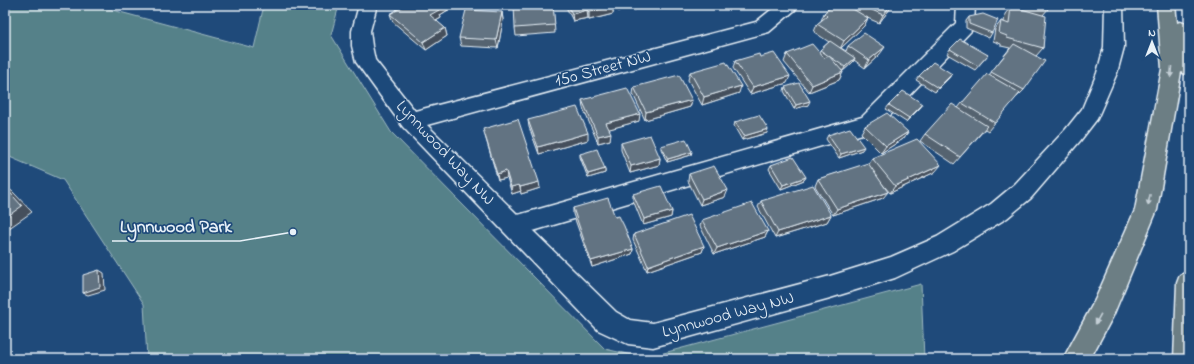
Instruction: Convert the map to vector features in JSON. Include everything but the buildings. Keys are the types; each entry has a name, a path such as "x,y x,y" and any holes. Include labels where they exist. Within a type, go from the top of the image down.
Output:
{"highway":[{"path":"1076,359 1104,308 1146,210 1172,69 1166,5"},
{"path":"1173,5 1179,23 1189,68"},
{"path":"1187,359 1189,283"}],"street":[{"name":"Lynnwood Way NW","path":"368,5 361,31 362,46 366,62 410,121 606,321 628,332 653,335 830,287 895,267 946,244 999,210 1023,191 1073,135 1090,113 1107,73 1114,47 1114,5"},
{"name":"150 Street NW","path":"410,121 762,27 789,5"},
{"path":"514,226 869,124 965,25 966,5"}],"green space":[{"path":"5,5 94,5 254,48 264,5 339,5 331,35 391,132 605,349 645,358 921,284 924,359 147,359 144,304 63,180 5,155"}],"place":[{"name":"Lynnwood Park","path":"293,232"}]}
